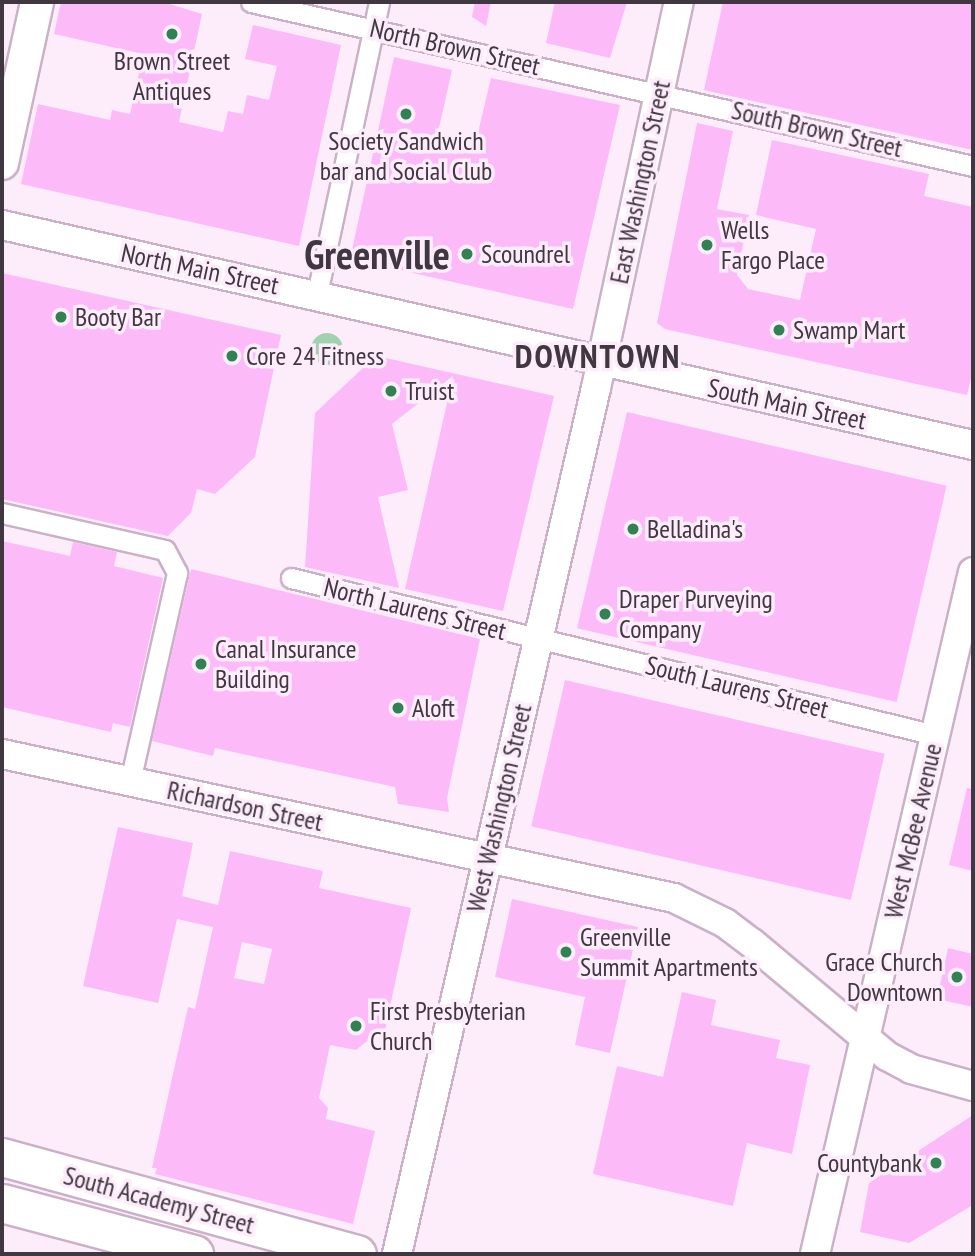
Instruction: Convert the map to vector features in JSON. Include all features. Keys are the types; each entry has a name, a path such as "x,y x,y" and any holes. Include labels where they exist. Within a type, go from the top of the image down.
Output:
{"highway":[{"name":"South Academy Street","path":"2,1157 357,1254"},
{"path":"2,1203 194,1254"}],"main road":[{"path":"2,163 37,2"}],"street":[{"name":"North Brown Street","path":"251,2 660,92"},
{"path":"317,294 379,2"},
{"name":"East Washington Street","path":"602,362 679,2"},
{"name":"South Brown Street","path":"660,92 973,166"},
{"name":"North Main Street","path":"2,225 317,294 602,362"},
{"name":"South Main Street","path":"602,362 973,445"},
{"name":"West Washington Street","path":"397,1254 602,362"},
{"path":"2,513 165,550 177,573 130,782"},
{"name":"West McBee Avenue","path":"815,1254 973,572"},
{"name":"North Laurens Street","path":"291,578 538,640"},
{"name":"South Laurens Street","path":"538,640 935,735"},
{"name":"Richardson Street","path":"2,754 672,897 700,909 752,943 865,1038 911,1069 973,1086"}],"green space":[{"path":"327,333 338,338 343,349 338,360 327,365 316,360 311,349 316,338"}],"building":[{"path":"61,2 163,2 202,14 179,122 223,132 228,111 243,114 247,95 269,100 277,66 245,59 253,25 341,45 299,246 21,184 38,104 110,120 112,110 130,114 143,54 54,34"},
{"path":"475,2 491,2 486,26 472,17"},
{"path":"555,2 627,2 610,58 546,43"},
{"path":"723,2 973,2 973,150 704,90"},
{"path":"394,57 452,70 437,137 475,145 491,78 620,105 573,309 350,259"},
{"path":"697,123 733,131 717,209 749,215 737,275 748,289 800,300 816,229 756,215 772,140 929,174 924,196 973,207 973,370 967,395 665,329 657,323"},
{"path":"2,273 281,335 255,457 215,494 197,489 191,513 168,536 2,499"},
{"path":"359,352 554,396 503,611 405,589 453,376 392,424 408,490 378,497 399,588 305,567 315,413 363,368"},
{"path":"627,412 947,486 897,702 577,628"},
{"path":"2,541 70,556 73,542 117,552 114,566 163,578 130,727 113,723 111,732 2,707"},
{"path":"191,569 480,639 447,798 449,812 398,804 395,787 215,748 213,756 152,741"},
{"path":"565,680 885,754 851,900 531,826"},
{"path":"967,788 973,789 973,871 949,865"},
{"name":"First Presbyterian Church","path":"118,827 193,843 182,896 218,905 230,851 323,871 319,888 411,908 384,1035 377,1033 356,1050 330,1045 319,1098 328,1108 326,1119 375,1131 353,1224 155,1174 157,1168 152,1168 188,1007 195,1009 213,927 177,919 158,1003 83,986","holes":["242,942 272,949 264,984 234,978"]},
{"name":"Greenville Summit Apartments","path":"512,899 638,927 610,1053 575,1045 585,997 495,977"},
{"name":"Grace Church Downtown","path":"948,948 973,954 973,1007 937,999"},
{"path":"682,992 716,1000 711,1025 780,1040 776,1058 810,1065 792,1154 747,1143 733,1206 593,1174 617,1066 663,1077"},
{"path":"973,1115 973,1205 909,1243 860,1232 869,1183"}],"place":[{"name":"Brown Street Antiques","path":"172,34"},
{"name":"Society Sandwich bar and Social Club","path":"406,114"},
{"name":"Wells Fargo Place","path":"707,245"},
{"name":"Scoundrel","path":"467,254"},
{"name":"Booty Bar","path":"61,317"},
{"name":"Swamp Mart","path":"779,330"},
{"name":"Core 24 Fitness","path":"232,356"},
{"name":"Truist","path":"391,391"},
{"name":"Belladina's","path":"633,529"},
{"name":"Draper Purveying Company","path":"605,614"},
{"name":"Canal Insurance Building","path":"201,664"},
{"name":"Aloft","path":"398,708"},
{"name":"Greenville Summit Apartments","path":"566,952"},
{"name":"Grace Church Downtown","path":"957,977"},
{"name":"First Presbyterian Church","path":"356,1026"},
{"name":"Countybank","path":"936,1163"}],"district":[{"name":"Greenville","path":"377,254"},
{"name":"DOWNTOWN","path":"598,356"}]}
